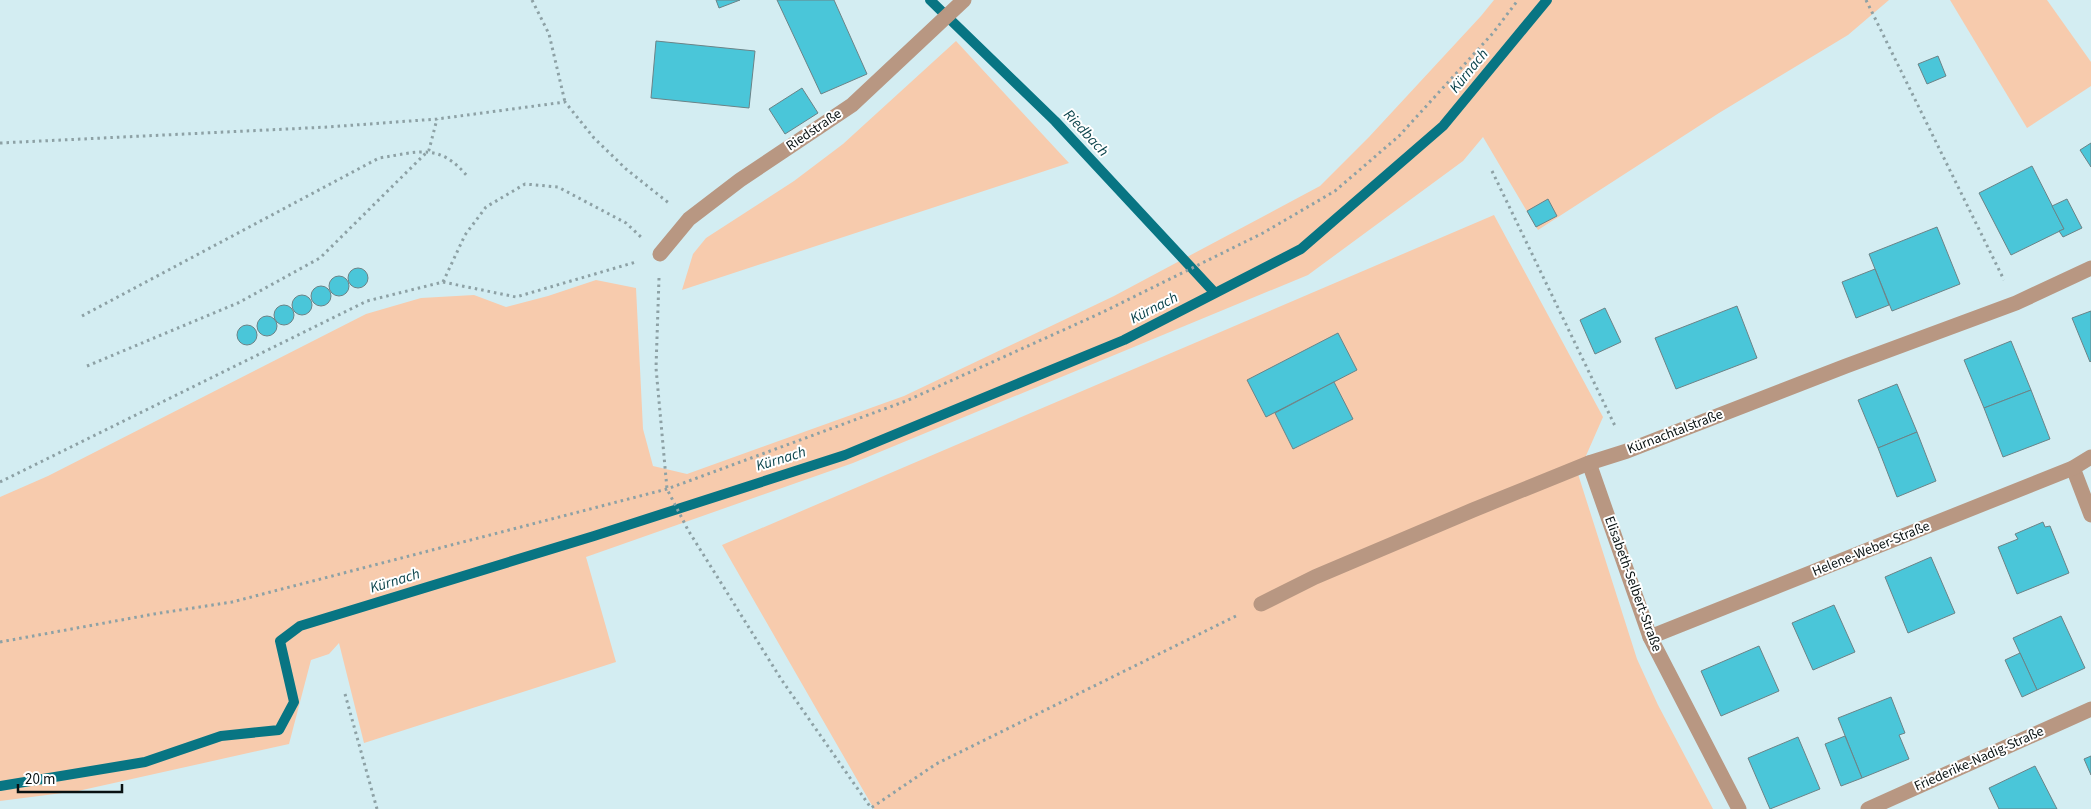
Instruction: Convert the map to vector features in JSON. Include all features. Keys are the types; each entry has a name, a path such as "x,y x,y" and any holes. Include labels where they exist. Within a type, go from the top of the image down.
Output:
{"street":[{"name":"Riedstraße","path":"660,254 689,220 740,180 852,105 964,0"},
{"name":"Kürnachtalstraße","path":"1261,604 1332,570 1589,463 1628,451 1846,366 2016,303 2091,268"},
{"name":"Helene-Weber-Straße","path":"1650,637 2073,468 2091,457"},
{"name":"Elisabeth-Selbert-Straße","path":"1589,463 1650,637 1739,809"},
{"path":"2073,468 2091,515"},
{"name":"Friederike-Nadig-Straße","path":"1868,809 2091,709"}],"path":[{"path":"532,0 549,34 565,102 594,138 626,169 689,220"},
{"path":"0,642 232,602 667,490 906,401 1101,313 1263,232 1335,191 1399,136 1493,33 1518,0"},
{"path":"1866,0 2016,303"},
{"path":"0,143 328,127 437,118 565,102"},
{"path":"87,366 238,303 320,258 429,150 437,118"},
{"path":"82,316 379,158 429,150 456,163 468,177"},
{"path":"1492,171 1628,451"},
{"path":"443,282 464,235 486,207 525,184 558,187 626,223 660,254 656,368 667,490 688,530 781,679 871,809 936,764 1261,604"},
{"path":"0,482 367,301 443,282 516,297 660,254"},
{"path":"345,694 377,809"}],"shaded area":[{"path":"1494,0 1889,0 1848,35 1719,113 1538,230 1483,137 1463,161 1308,275 853,463 586,557 616,662 364,743 339,643 329,654 311,660 289,744 78,791 0,801 0,497 48,476 366,314 421,298 474,295 506,307 548,296 596,280 636,288 643,429 653,466 687,474 904,396 1114,296 1320,186 1369,137"},
{"path":"1950,0 2047,0 2091,62 2091,86 2027,128"},
{"path":"956,41 1069,163 682,290 693,254 706,238 794,181 843,144"},
{"path":"1494,215 1603,417 1578,474 1637,659 1658,705 1713,809 874,809 722,545"}],"building":[{"path":"716,0 740,0 719,8"},
{"path":"777,0 834,0 867,74 821,94"},
{"path":"656,41 755,51 749,108 651,98"},
{"path":"1938,56 1946,76 1927,84 1918,64"},
{"path":"802,88 818,113 785,134 769,109"},
{"path":"2091,143 2091,167 2080,150"},
{"path":"2032,166 2064,229 2011,255 1979,193"},
{"path":"1548,199 1557,216 1536,227 1527,211"},
{"path":"2067,199 2082,228 2063,237 2059,231 2064,229 2052,206"},
{"path":"1937,227 1960,284 1892,311 1869,254"},
{"path":"358,268 365,271 368,278 365,285 358,288 351,285 348,278 351,271"},
{"path":"1875,269 1889,305 1856,318 1842,282"},
{"path":"339,276 346,279 349,286 346,293 339,296 332,293 329,286 332,279"},
{"path":"321,286 328,289 331,296 328,303 321,306 314,303 311,296 314,289"},
{"path":"302,295 309,298 312,305 309,312 302,315 295,312 292,305 295,298"},
{"path":"284,305 291,308 294,315 291,322 284,325 277,322 274,315 277,308"},
{"path":"1737,306 1757,358 1676,389 1655,338"},
{"path":"1605,308 1621,342 1595,354 1580,320"},
{"path":"2091,311 2091,361 2090,362 2072,318"},
{"path":"267,316 274,319 277,326 274,333 267,336 260,333 257,326 260,319"},
{"path":"247,325 254,328 257,335 254,342 247,345 240,342 237,335 240,328"},
{"path":"1338,333 1357,370 1266,417 1247,380"},
{"path":"2011,341 2031,390 1984,408 1964,360"},
{"path":"1334,382 1353,419 1293,449 1275,413"},
{"path":"1897,384 1917,432 1878,448 1858,400"},
{"path":"2031,390 2050,439 2003,457 1984,408"},
{"path":"1917,432 1936,481 1897,497 1878,448"},
{"path":"2043,522 2045,527 2050,526 2069,573 2017,594 1998,547 2018,539 2015,534"},
{"path":"1931,557 1955,613 1908,633 1885,577"},
{"path":"1834,605 1855,652 1813,670 1792,623"},
{"path":"2061,616 2085,668 2037,690 2013,638"},
{"path":"1759,646 1779,691 1721,716 1701,671"},
{"path":"2020,653 2037,690 2022,697 2005,660"},
{"path":"1891,697 1905,733 1899,735 1909,759 1862,778 1838,718"},
{"path":"1845,736 1862,778 1841,786 1825,744"},
{"path":"1798,737 1820,789 1770,809 1748,758"},
{"path":"2091,756 2091,775 2084,759"},
{"path":"2035,766 2057,809 1999,809 1989,788"}],"waterway":[{"name":"Riedbach","path":"930,0 1055,121 1214,292"},
{"name":"Kürnach","path":"0,786 145,762 221,736 279,730 294,702 280,641 300,626 594,536 845,455 1124,340 1301,249 1443,126 1547,0"}]}
